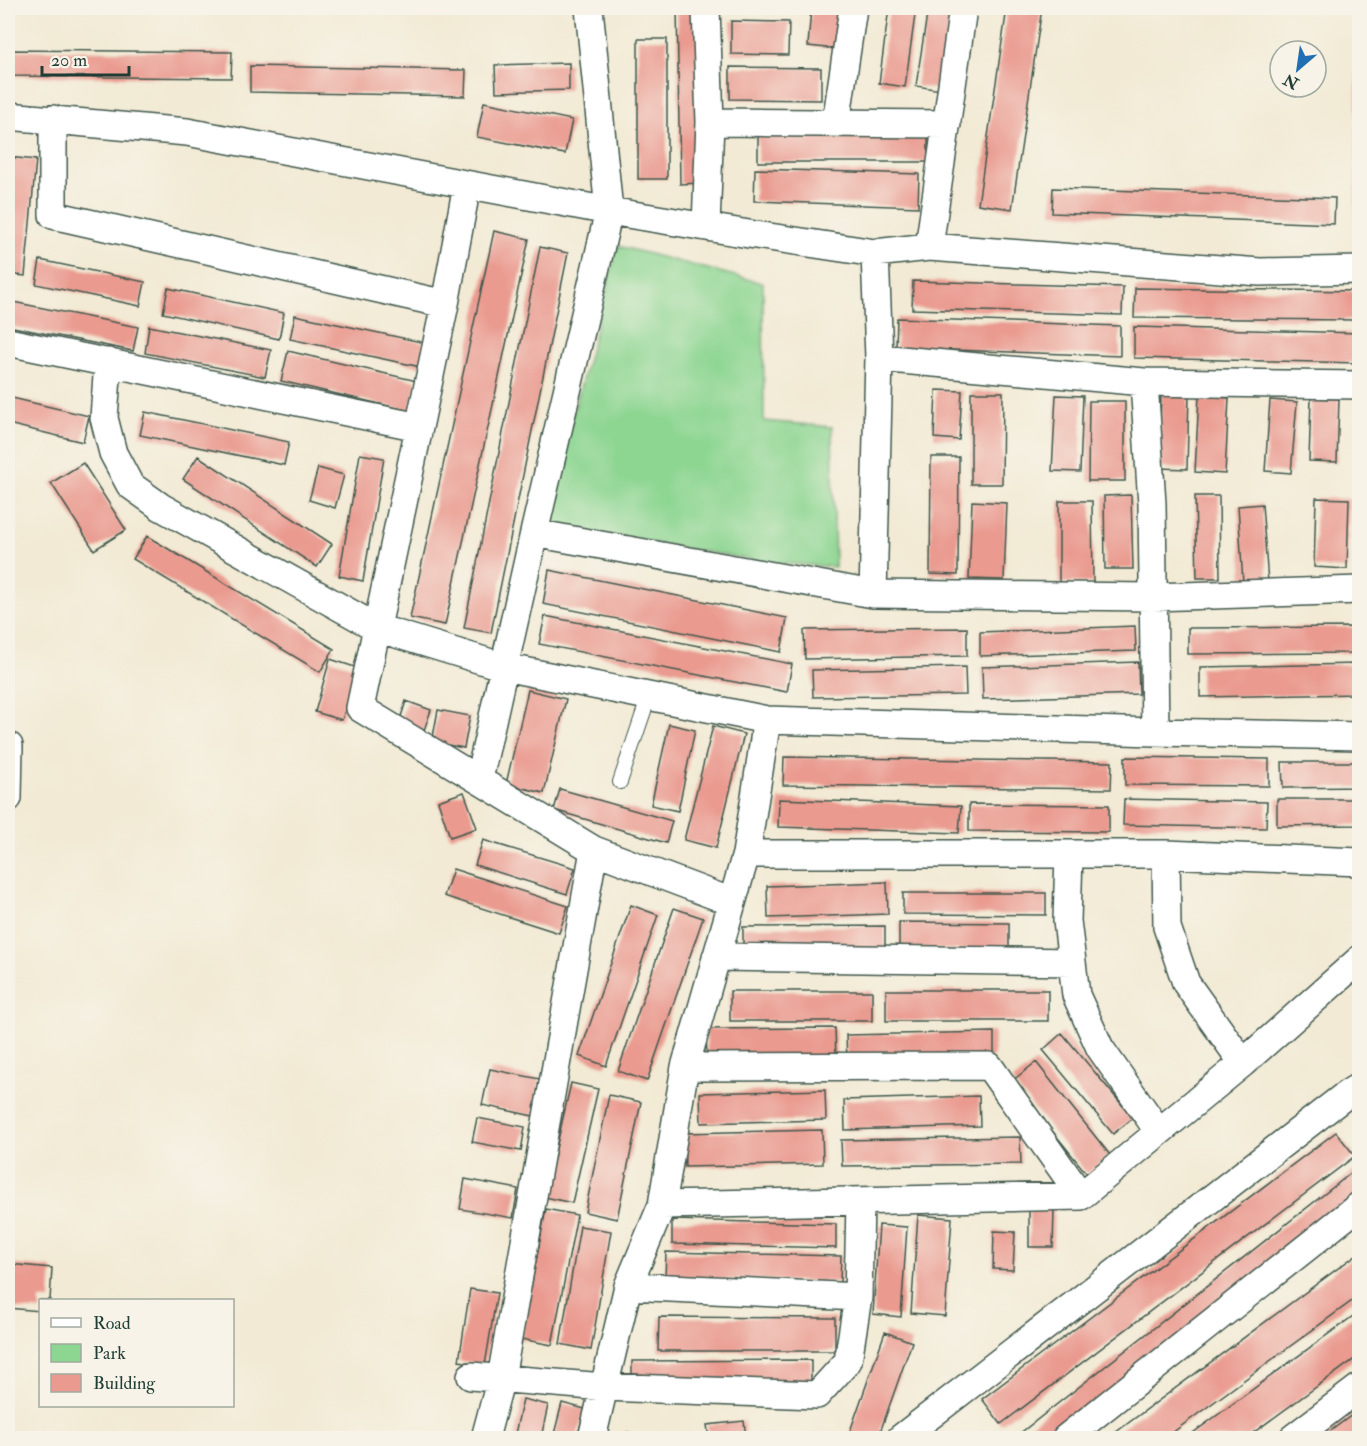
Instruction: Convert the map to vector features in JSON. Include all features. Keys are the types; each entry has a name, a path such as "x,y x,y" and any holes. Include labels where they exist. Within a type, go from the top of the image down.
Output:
{"street":[{"path":"479,779 609,211 589,8"},
{"path":"706,8 710,122 706,226"},
{"path":"836,123 853,8"},
{"path":"929,247 963,8"},
{"path":"8,116 187,132 609,211 875,252 929,247 1260,272 1359,270"},
{"path":"54,119 53,214 445,304"},
{"path":"710,122 947,124"},
{"path":"467,185 445,304 360,708 594,850 732,902"},
{"path":"873,594 879,357 875,252"},
{"path":"8,342 419,427"},
{"path":"879,357 1144,382 1359,384"},
{"path":"108,362 104,418 113,453 130,485 161,507 377,628 504,668 767,720 1359,736"},
{"path":"1144,382 1152,504 1155,732"},
{"path":"534,533 873,594 1153,597 1359,590"},
{"path":"592,1438 628,1286 662,1205 685,1067 746,854 767,720"},
{"path":"8,746 8,798"},
{"path":"485,1438 501,1378 594,850"},
{"path":"746,854 1166,854 1359,861"},
{"path":"1069,854 1067,921 1076,994 1100,1048 1159,1132"},
{"path":"1166,854 1167,927 1186,983 1243,1063"},
{"path":"716,957 1072,962"},
{"path":"662,1205 1081,1197 1243,1063 1359,958"},
{"path":"685,1067 988,1066 1081,1197"},
{"path":"901,1438 1355,1096"},
{"path":"471,1376 604,1387 817,1395 848,1361 858,1297 860,1201"},
{"path":"1066,1438 1359,1205"},
{"path":"628,1286 858,1297"},
{"path":"1293,1438 1359,1387"}],"lane":[{"path":"620,782 649,696"}],"green space":[{"path":"618,246 763,283 764,421 832,427 835,567 765,562 544,524"}],"building":[{"path":"677,8 698,8 701,183 680,184"},
{"path":"811,8 840,8 836,49 808,46"},
{"path":"889,8 916,8 905,87 879,83"},
{"path":"928,8 952,8 940,90 916,86"},
{"path":"1007,8 1042,8 1012,209 978,204"},
{"path":"731,21 789,22 788,55 731,54"},
{"path":"1357,34 1360,34 1360,229 1355,229"},
{"path":"638,39 667,39 667,179 638,179"},
{"path":"8,50 232,52 231,78 8,76"},
{"path":"569,63 569,90 496,92 495,65"},
{"path":"250,66 466,70 465,96 250,92"},
{"path":"730,67 821,68 821,100 730,99"},
{"path":"484,102 572,120 565,154 477,137"},
{"path":"758,134 928,134 928,162 758,162"},
{"path":"8,157 36,160 25,276 8,274"},
{"path":"755,169 919,174 918,207 754,201"},
{"path":"1053,188 1335,198 1334,224 1052,213"},
{"path":"494,231 529,239 445,625 410,618"},
{"path":"540,247 568,253 491,633 464,628"},
{"path":"40,260 145,282 140,306 36,284"},
{"path":"913,281 1123,287 1122,315 912,309"},
{"path":"168,288 284,313 279,339 163,313"},
{"path":"1135,288 1360,291 1360,320 1134,318"},
{"path":"8,301 138,327 133,351 8,326"},
{"path":"295,315 426,343 421,367 290,339"},
{"path":"897,318 1120,326 1120,356 896,348"},
{"path":"149,326 271,350 265,377 145,353"},
{"path":"1134,327 1360,333 1360,363 1134,358"},
{"path":"288,351 417,381 410,411 281,381"},
{"path":"936,390 962,391 959,440 934,438"},
{"path":"971,392 1003,392 1002,484 971,484"},
{"path":"1161,393 1189,394 1187,469 1159,468"},
{"path":"1056,395 1083,396 1080,472 1052,471"},
{"path":"1199,396 1229,398 1225,474 1195,472"},
{"path":"8,397 89,416 83,442 8,424"},
{"path":"1311,398 1339,399 1337,462 1309,461"},
{"path":"1270,400 1297,402 1291,473 1265,471"},
{"path":"1089,401 1125,401 1125,481 1088,481"},
{"path":"145,412 289,442 284,465 140,435"},
{"path":"360,454 384,458 363,581 339,576"},
{"path":"198,456 332,544 317,567 183,479"},
{"path":"931,457 959,457 958,575 930,574"},
{"path":"83,463 126,530 94,550 51,483"},
{"path":"318,468 344,475 335,508 309,500"},
{"path":"1131,495 1133,569 1105,569 1104,496"},
{"path":"1195,496 1219,496 1220,578 1197,578"},
{"path":"1316,498 1349,499 1347,569 1314,567"},
{"path":"972,501 1007,503 1004,580 969,579"},
{"path":"1059,501 1092,501 1093,583 1059,583"},
{"path":"1262,504 1268,582 1243,583 1238,506"},
{"path":"147,536 334,649 320,672 133,559"},
{"path":"549,570 787,618 781,652 543,604"},
{"path":"545,616 792,664 787,692 539,644"},
{"path":"1135,626 1136,651 980,656 980,632"},
{"path":"1360,627 1360,653 1188,654 1188,628"},
{"path":"967,628 967,656 805,659 804,630"},
{"path":"330,659 358,668 342,720 315,712"},
{"path":"1138,662 1139,694 983,699 982,667"},
{"path":"1360,664 1360,694 1200,697 1200,667"},
{"path":"965,667 966,695 813,697 812,670"},
{"path":"528,690 566,699 544,793 506,784"},
{"path":"406,701 431,710 422,736 397,729"},
{"path":"438,710 470,716 464,748 432,742"},
{"path":"669,724 695,730 678,811 651,805"},
{"path":"713,726 744,734 716,848 684,840"},
{"path":"784,757 1112,762 1111,789 783,785"},
{"path":"1125,757 1269,759 1269,786 1125,785"},
{"path":"1282,762 1360,762 1360,787 1283,788"},
{"path":"560,789 672,821 666,843 554,810"},
{"path":"464,792 477,828 450,837 438,801"},
{"path":"779,799 961,806 959,833 778,827"},
{"path":"1124,799 1267,802 1266,828 1123,825"},
{"path":"1277,799 1360,799 1360,825 1277,826"},
{"path":"969,804 1109,805 1109,832 969,831"},
{"path":"483,840 575,868 567,894 475,865"},
{"path":"453,869 568,906 559,933 444,896"},
{"path":"887,882 888,914 768,918 767,886"},
{"path":"903,893 1046,893 1046,915 903,914"},
{"path":"631,905 658,915 606,1066 579,1056"},
{"path":"674,908 703,918 647,1081 618,1071"},
{"path":"899,922 1009,923 1009,951 899,949"},
{"path":"885,926 885,948 743,949 743,927"},
{"path":"886,990 1048,990 1048,1021 886,1021"},
{"path":"730,991 872,991 872,1021 730,1021"},
{"path":"835,1028 836,1059 707,1060 706,1029"},
{"path":"994,1032 994,1057 847,1061 846,1035"},
{"path":"1062,1033 1133,1118 1113,1134 1043,1050"},
{"path":"1036,1062 1110,1155 1087,1174 1012,1081"},
{"path":"490,1069 540,1079 533,1116 482,1105"},
{"path":"571,1083 598,1089 572,1203 545,1197"},
{"path":"825,1090 826,1120 701,1123 700,1093"},
{"path":"609,1095 641,1102 617,1219 585,1212"},
{"path":"979,1096 980,1126 845,1130 844,1100"},
{"path":"477,1118 525,1127 521,1151 472,1142"},
{"path":"822,1130 823,1164 685,1167 684,1133"},
{"path":"1336,1132 1355,1156 1001,1424 982,1399"},
{"path":"1020,1137 1021,1164 842,1166 841,1140"},
{"path":"1360,1166 1360,1197 1052,1438 1014,1438"},
{"path":"465,1179 518,1189 513,1218 460,1209"},
{"path":"546,1209 577,1215 552,1345 521,1339"},
{"path":"1029,1209 1054,1209 1053,1247 1029,1247"},
{"path":"918,1215 952,1218 945,1316 911,1313"},
{"path":"672,1220 836,1224 836,1248 672,1244"},
{"path":"879,1225 907,1227 901,1317 873,1314"},
{"path":"580,1226 611,1231 591,1350 560,1344"},
{"path":"994,1231 1015,1232 1013,1270 993,1269"},
{"path":"666,1252 841,1256 840,1282 665,1278"},
{"path":"1360,1252 1360,1295 1165,1438 1108,1438"},
{"path":"8,1264 52,1268 50,1299 39,1299 39,1311 8,1308"},
{"path":"470,1289 497,1293 485,1365 459,1361"},
{"path":"1360,1311 1360,1355 1246,1438 1186,1438"},
{"path":"659,1317 835,1318 835,1351 658,1351"},
{"path":"885,1332 912,1342 878,1438 862,1438 849,1434"},
{"path":"811,1360 811,1383 632,1383 632,1361"},
{"path":"523,1399 548,1405 541,1438 514,1438"},
{"path":"562,1403 585,1409 577,1438 553,1438"},
{"path":"1360,1409 1360,1438 1321,1438"},
{"path":"744,1421 746,1438 709,1438 707,1425"},
{"path":"627,1432 647,1438 625,1438"}]}
